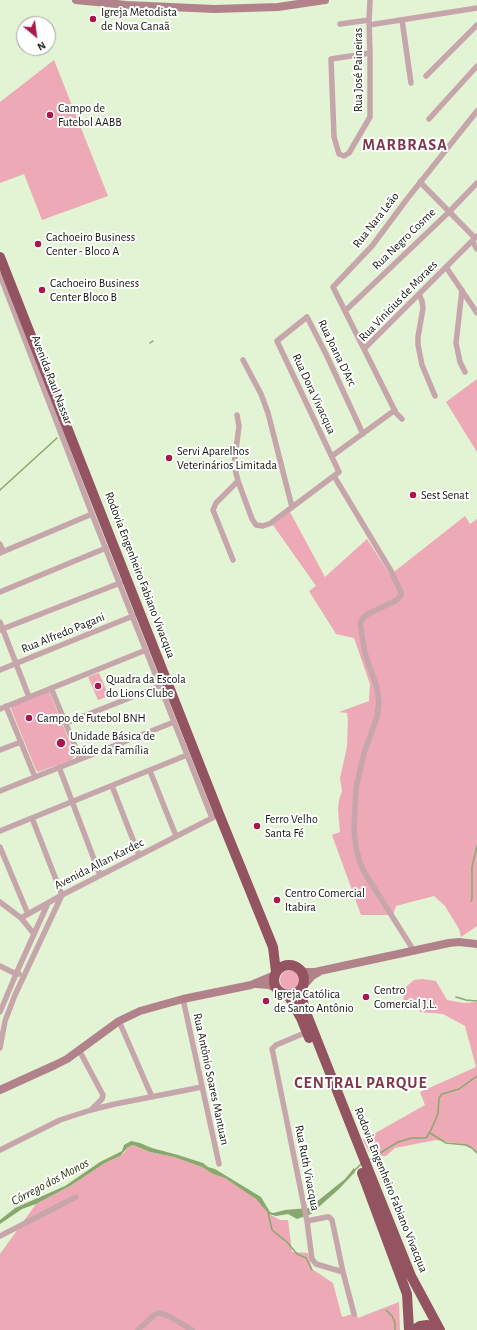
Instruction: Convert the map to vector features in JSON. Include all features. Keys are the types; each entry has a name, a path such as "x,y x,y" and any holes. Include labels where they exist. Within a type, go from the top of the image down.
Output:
{"highway":[{"name":"Rodovia Engenheiro Fabiano Vivacqua","path":"0,257 43,378 89,481 215,816 273,947 284,960 294,968"},
{"path":"84,493 89,481"},
{"name":"Rodovia Engenheiro Fabiano Vivacqua","path":"273,947 276,973"},
{"path":"286,966 294,968 302,974 303,986 298,993 283,992 274,981 276,973 279,969 286,966"},
{"name":"Rodovia Engenheiro Fabiano Vivacqua","path":"303,986 305,1009 359,1156"},
{"name":"Rodovia Engenheiro Fabiano Vivacqua","path":"283,992 301,1018 411,1276 440,1330"},
{"name":"Rodovia Engenheiro Fabiano Vivacqua","path":"365,1170 408,1294 408,1330"},
{"path":"414,1330 420,1326 427,1325 434,1326 440,1330"}],"main road":[{"path":"77,0 127,5 180,4 230,9 278,7 303,2 325,0"},
{"path":"294,968 305,972 320,972 449,943 477,944"},
{"path":"303,986 312,976 320,972"},
{"path":"251,985 276,973"},
{"path":"0,1090 55,1066 119,1021 140,1011 183,999 251,985 269,985 283,992"}],"street":[{"name":"Rua José Paineiras","path":"370,0 369,23 370,53 370,117 349,153 344,156 340,154 334,137 330,59 370,53"},
{"path":"340,24 402,20 477,8"},
{"path":"402,20 411,83"},
{"path":"426,76 477,25"},
{"path":"429,119 477,66"},
{"name":"Rua Nara Leão","path":"364,348 333,287 372,246 420,182 477,111"},
{"path":"420,182 475,238 477,248"},
{"name":"Rua Negro Cosme","path":"345,311 449,212 477,183"},
{"name":"Rua Vinicius de Moraes","path":"402,419 395,410 364,348 475,238"},
{"path":"446,267 477,313"},
{"name":"Avenida Raul Nassar","path":"0,274 43,378 84,493"},
{"path":"462,290 456,343 460,362 465,372"},
{"path":"419,294 423,308 418,345 422,365 434,396"},
{"name":"Rua Joana D'Arc","path":"277,341 307,317 363,434"},
{"name":"Rua Dora Vivacqua","path":"277,341 332,456"},
{"path":"243,360 261,394 268,413 292,508"},
{"path":"237,415 238,426 234,465 238,481 252,519 256,525 259,526 267,525 339,472 332,456 395,410"},
{"path":"334,476 391,571 401,592 401,595 397,600 368,614 360,623 365,653 377,688 379,703 377,717 364,753 356,788 354,830 356,848 360,863 414,951"},
{"path":"233,560 212,510 216,503 238,481"},
{"path":"84,493 146,650 164,682 174,722 187,756 215,816"},
{"path":"0,544 2,552 92,514"},
{"path":"0,592 106,548"},
{"path":"1,630 120,583"},
{"name":"Rua Alfredo Pagani","path":"0,670 133,616"},
{"path":"0,622 1,630 16,664 28,697"},
{"path":"0,709 146,650"},
{"path":"66,723 164,682"},
{"path":"51,688 80,758"},
{"path":"6,706 35,777"},
{"path":"0,791 174,722"},
{"path":"0,750 21,742"},
{"path":"0,831 187,756"},
{"path":"59,767 100,875"},
{"path":"150,771 176,836"},
{"path":"112,786 139,856"},
{"name":"Avenida Allan Kardec","path":"21,918 100,875 215,816"},
{"path":"0,1048 2,1020 62,895 32,818"},
{"path":"0,847 28,914"},
{"path":"0,902 21,918 34,934"},
{"path":"0,1012 48,903"},
{"path":"27,951 34,954"},
{"path":"0,966 16,974 25,972"},
{"name":"Rua Antônio Soares Mantuan","path":"183,999 219,1164"},
{"path":"119,1021 152,1097"},
{"name":"Rua Ruth Vivacqua","path":"307,1032 276,1045 272,1049 304,1207 313,1261 316,1264 343,1272"},
{"path":"79,1050 103,1096 91,1110"},
{"path":"0,1150 60,1120 91,1110 202,1087"},
{"path":"0,1236 76,1197"},
{"path":"306,1219 331,1218 354,1314"},
{"path":"138,1330 154,1315 160,1313 169,1316 192,1330"}],"shaded area":[{"path":"54,60 108,196 42,220 24,174 0,183 0,102"},
{"path":"477,379 477,452 446,402"},
{"path":"290,512 325,577 367,539 390,575 465,516 470,524 477,519 477,926 461,937 459,929 445,906 434,896 396,906 393,915 361,915 332,835 340,832 338,810 342,791 340,778 347,747 347,713 339,712 369,701 370,684 354,638 336,634 309,591 316,586 273,525"},
{"name":"Quadra da Escola do Lions Clube","path":"99,673 109,696 98,700 88,677"},
{"path":"49,691 75,755 71,760 38,772 11,709 12,706"},
{"path":"290,970 297,973 300,980 297,987 290,990 283,987 280,980 283,973"},
{"path":"422,979 436,981 447,1000 464,1003 477,1002 477,1153 473,1148 461,1144 436,1140 395,1148 386,1156 381,1156 372,1151 369,1152 363,1140 425,1105 420,1092 476,1067 465,1026 443,1014 420,1012 418,1008 404,1009 403,1002 405,989 414,980"},
{"path":"131,1141 203,1163 208,1167 215,1169 261,1197 270,1212 273,1213 285,1210 309,1208 345,1179 354,1168 355,1172 339,1189 311,1214 297,1219 288,1214 276,1216 269,1214 256,1199 225,1178 213,1174 202,1167 174,1157 150,1152 133,1145 128,1147 120,1156 105,1163 70,1186 36,1204 22,1209 0,1224 0,1220 15,1208 65,1186 100,1162 122,1151 124,1145"},
{"path":"133,1145 150,1152 174,1157 202,1167 213,1174 225,1178 262,1204 269,1214 280,1220 288,1220 292,1252 308,1253 312,1269 333,1283 342,1317 356,1313 358,1318 399,1302 400,1330 0,1330 0,1254 36,1204 70,1186 105,1163 124,1153 128,1147"}],"waterway":[{"path":"0,490 57,438"},
{"path":"471,901 472,867 477,846"},
{"path":"456,997 477,1001"},
{"name":"Córrego dos Monos","path":"369,1160 398,1142 412,1138 426,1138 438,1113 439,1098 442,1094 459,1089 477,1076"},
{"path":"430,1133 446,1143 466,1145 477,1153"},
{"name":"Córrego dos Monos","path":"353,1172 362,1163"},
{"path":"268,1212 272,1230 287,1242 297,1254 306,1258 312,1270"},
{"path":"386,1310 392,1316 395,1323 395,1330"}],"place":[{"name":"Igreja Metodista de Nova Canaã","path":"93,19"},
{"name":"Campo de Futebol AABB","path":"50,115"},
{"name":"Cachoeiro Business Center - Bloco A","path":"38,244"},
{"name":"Cachoeiro Business Center Bloco B","path":"42,290"},
{"name":"Servi Aparelhos Veterinários Limitada","path":"169,458"},
{"name":"Sest Senat","path":"413,495"},
{"name":"Quadra da Escola do Lions Clube","path":"98,686"},
{"name":"Campo de Futebol BNH","path":"29,718"},
{"name":"Unidade Básica de Saúde da Família","path":"61,743"},
{"name":"Ferro Velho Santa Fé","path":"257,826"},
{"name":"Centro Comercial Itabira","path":"277,900"},
{"name":"Centro Comercial J.L.","path":"366,997"},
{"name":"Igreja Católica de Santo Antônio","path":"266,1001"}],"district":[{"name":"MARBRASA","path":"405,145"},
{"name":"CENTRAL PARQUE","path":"361,1083"}]}
